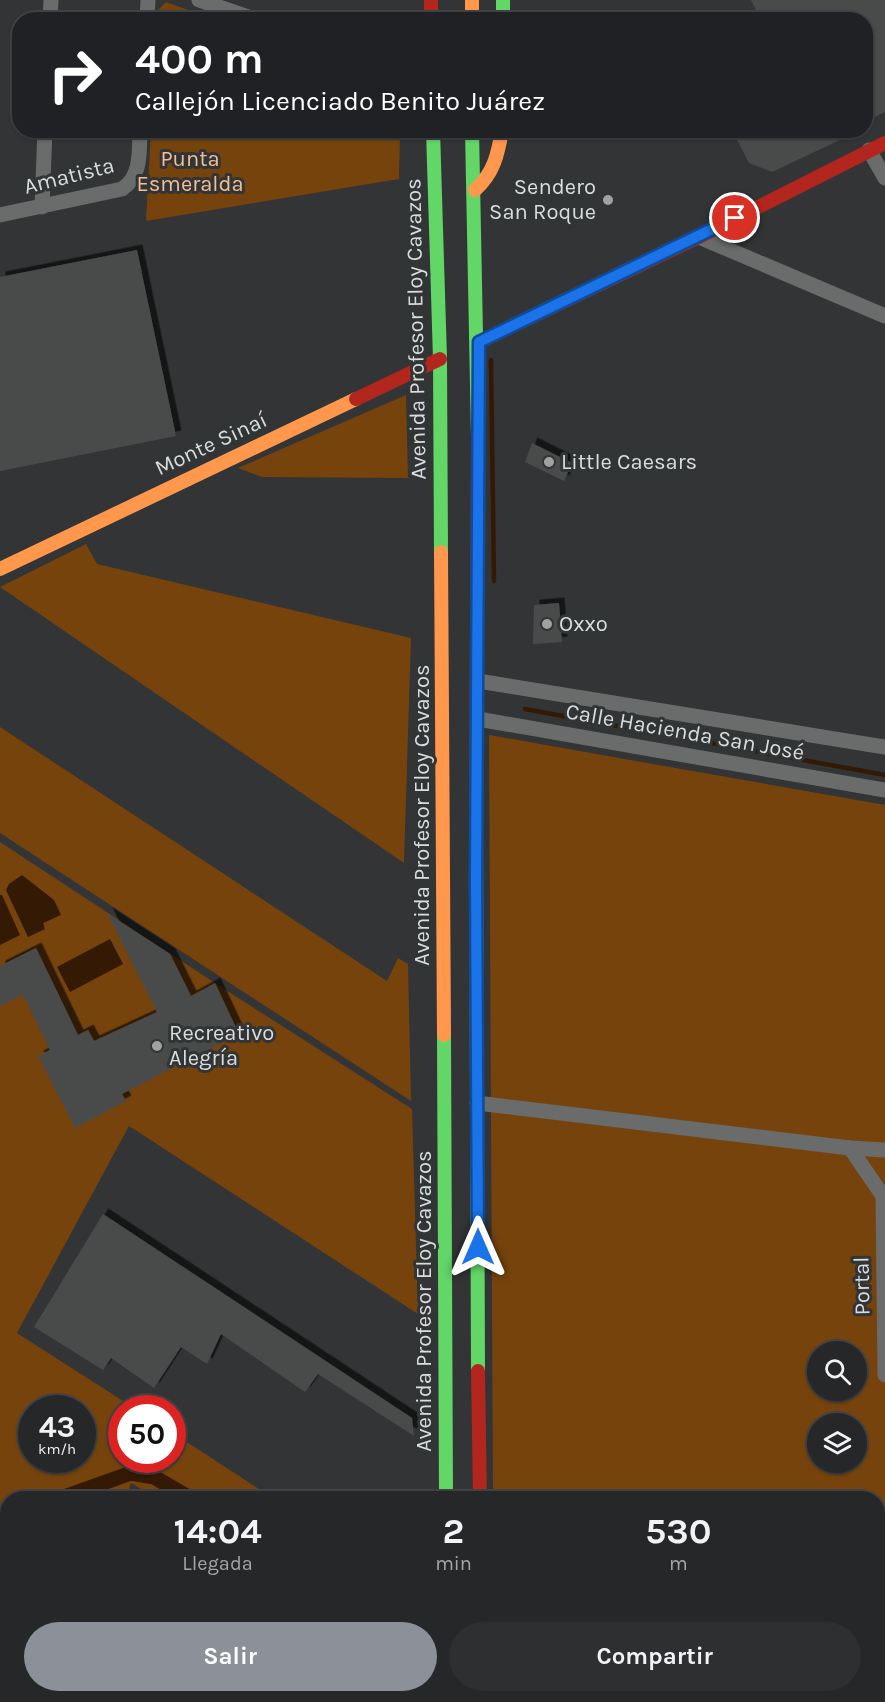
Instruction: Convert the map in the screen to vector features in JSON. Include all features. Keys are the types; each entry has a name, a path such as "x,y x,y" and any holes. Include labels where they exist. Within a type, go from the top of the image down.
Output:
{"main road":[{"name":"Avenida Profesor Eloy Cavazos","path":"433,138 440,359 446,1491"},
{"path":"472,138 479,342 477,1103 467,1246 477,1326 480,1491"},
{"path":"475,190 492,174 501,138"},
{"path":"479,342 699,237 885,143"},
{"name":"Monte Sinaí","path":"0,569 440,359"},
{"path":"444,1197 467,1246"},
{"path":"444,1276 454,1271 462,1271 468,1278 477,1326"}],"street":[{"path":"199,0 234,12"},
{"path":"42,207 45,138"},
{"name":"Amatista","path":"0,215 112,193 129,185 136,175 140,138"},
{"path":"869,150 885,178"},
{"path":"699,237 885,316"},
{"name":"Calle Hacienda San José","path":"478,681 885,747"},
{"name":"Calle Hacienda San José","path":"478,719 885,790"},
{"path":"477,1103 850,1148 885,1150"},
{"path":"850,1148 884,1196"},
{"name":"Portal","path":"884,1196 885,1375"}],"green space":[{"path":"166,2 194,12 158,12"},
{"name":"Punta Esmeralda","path":"151,138 400,138 399,179 146,221"},
{"path":"406,395 408,478 262,477 238,468"},
{"path":"86,544 97,564 411,638 404,863 0,587"},
{"path":"0,727 387,981 398,958 408,964 411,1101 0,833"},
{"path":"489,735 885,805 885,1491 493,1491"},
{"name":"Recreativo Alegría","path":"0,842 412,1109 418,1314 129,1126 17,1333 114,1395 108,1395 108,1473 186,1473 186,1441 262,1491 144,1491 131,1483 128,1491 0,1491"}],"shaded area":[{"path":"22,875 54,900 61,915 43,923 45,929 28,937 6,890 9,884"},
{"path":"0,895 20,935 0,945"},
{"path":"110,939 123,964 70,992 57,967"}],"building":[{"path":"751,0 885,0 885,112 873,118 873,12 757,12"},
{"path":"736,138 844,138 772,172 749,163"},
{"path":"137,250 176,436 0,471 0,277"},
{"name":"Little Caesars","path":"532,443 572,463 564,481 525,462"},
{"name":"Oxxo","path":"559,603 562,642 533,644 534,605"},
{"path":"107,913 170,954 191,996 215,983 239,1034 122,1094 126,1101 75,1128 38,1056 50,1050 23,995 0,1006 0,966 36,948 78,1035 88,1030 94,1041 157,1012"},
{"path":"103,1214 412,1418 414,1436 318,1374 305,1392 221,1334 207,1364 181,1347 154,1388 111,1358 103,1370 34,1327"}],"waterway":[{"path":"491,360 494,581"},
{"path":"525,709 885,775"},
{"path":"81,1491 131,1473 154,1477 178,1491"}],"traffic: fast":[{"path":"503,0 503,12"},
{"path":"433,138 440,359 441,552"},
{"path":"472,138 478,436"},
{"path":"476,817 478,1371"},
{"path":"444,1035 446,1491"}],"traffic: slow":[{"path":"472,0 472,12"},
{"path":"475,190 491,170 501,138"},
{"path":"0,569 356,399"},
{"path":"441,552 444,1035"}],"traffic: jam":[{"path":"431,0 431,12"},
{"path":"479,342 699,237 885,143"},
{"path":"356,399 440,359"},
{"path":"476,817 478,436"},
{"path":"478,1371 480,1491"}],"place":[{"name":"Sendero San Roque","path":"608,200"},
{"name":"Little Caesars","path":"549,462"},
{"name":"Oxxo","path":"547,624"},
{"name":"Recreativo Alegría","path":"157,1046"}],"route":[{"path":"478,1247 476,879 479,342 735,218"}]}
